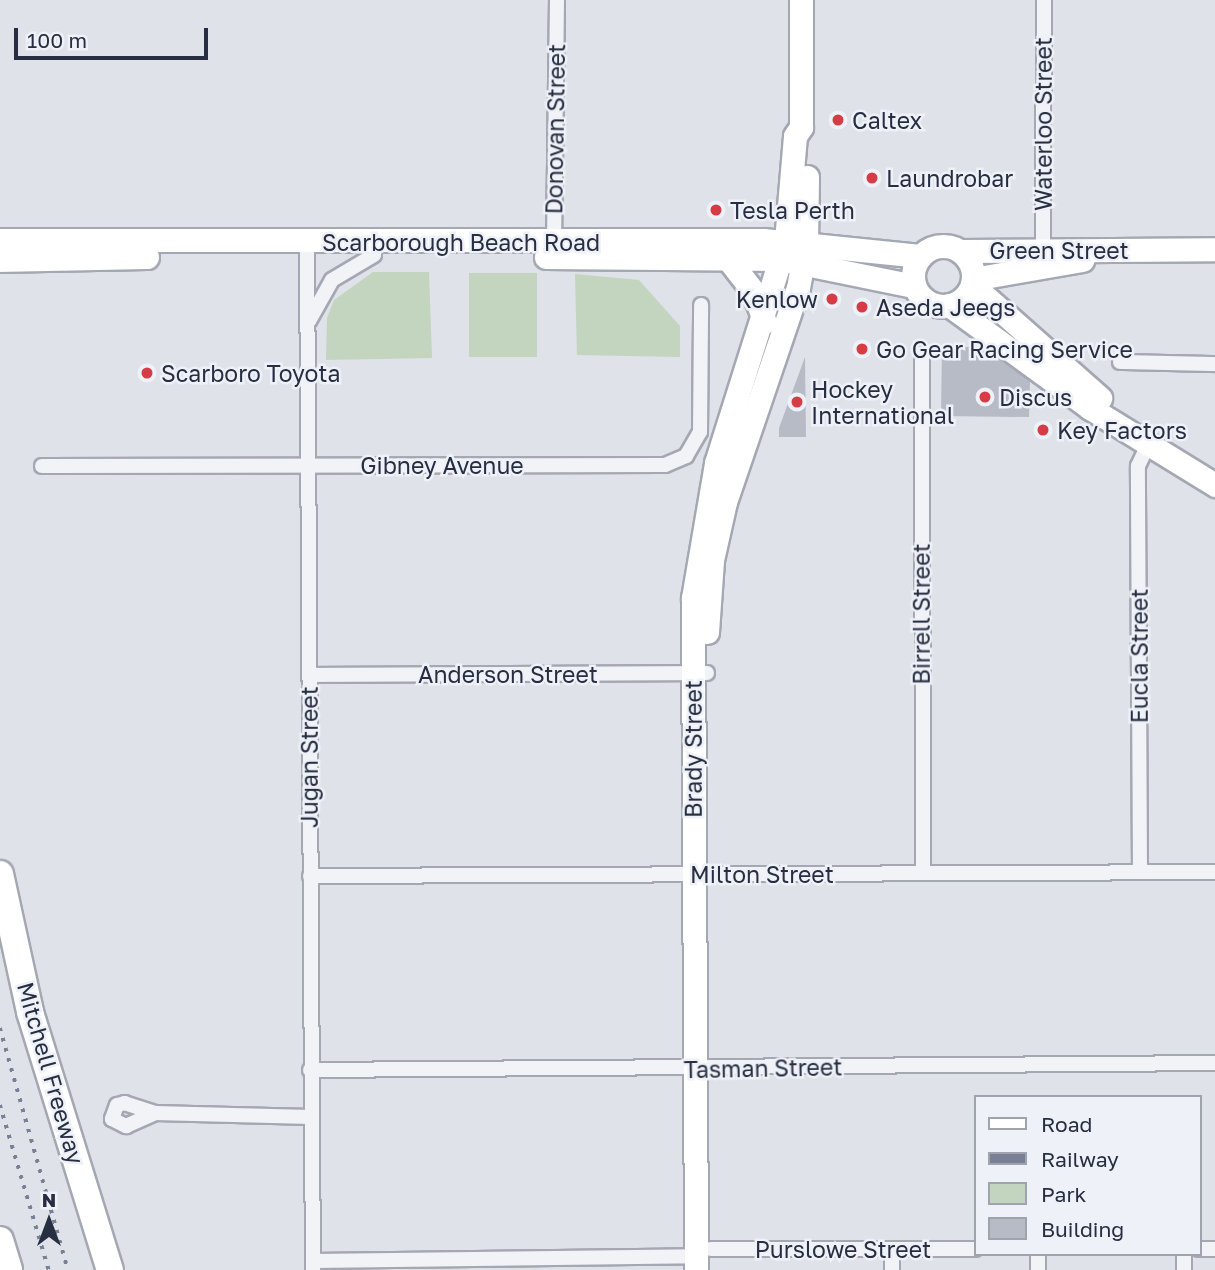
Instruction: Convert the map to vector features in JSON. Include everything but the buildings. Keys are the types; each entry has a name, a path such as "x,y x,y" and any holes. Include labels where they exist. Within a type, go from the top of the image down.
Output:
{"highway":[{"name":"Mitchell Freeway","path":"0,874 30,1012 110,1270"},
{"path":"0,1240 9,1270"}],"main road":[{"path":"794,252 795,136 801,127 801,0"},
{"path":"794,252 806,216 807,135 801,127"},
{"path":"806,216 843,249"},
{"name":"Scarborough Beach Road","path":"0,240 307,249 794,252 914,286"},
{"path":"1149,442 972,282 960,251 939,246 920,256 913,270 914,286 928,302 949,306 1090,408 1215,485"},
{"name":"Green Street","path":"960,251 1043,248 1215,249"},
{"name":"Scarborough Beach Road","path":"0,260 307,249 374,255 554,249 728,259 843,249 920,256"},
{"name":"Green Street","path":"972,282 1158,250"},
{"name":"Brady Street","path":"703,1261 700,673 693,598 705,506 765,322 794,252"},
{"name":"Brady Street","path":"700,673 712,560 720,521 794,252"},
{"path":"728,259 753,291 765,322"},
{"path":"949,306 963,298 972,282"}],"street":[{"name":"Donovan Street","path":"554,249 557,0"},
{"name":"Waterloo Street","path":"1043,248 1044,0"},
{"name":"Jugan Street","path":"307,249 311,465 309,675 313,1266"},
{"path":"307,324 332,280 374,255"},
{"name":"Gibney Avenue","path":"42,466 665,465 686,456 701,432 701,306"},
{"name":"Birrell Street","path":"922,355 923,873"},
{"path":"1120,362 1215,364"},
{"name":"Eucla Street","path":"1140,872 1138,466 1149,442"},
{"name":"Anderson Street","path":"309,675 700,673"},
{"name":"Milton Street","path":"310,876 1215,872"},
{"name":"Tasman Street","path":"310,1070 1215,1063"},
{"path":"155,1113 311,1117"},
{"path":"892,1249 892,1270"},
{"name":"Purslowe Street","path":"313,1266 703,1261 892,1249 974,1249"}],"green space":[{"path":"373,272 429,272 432,358 326,360 327,318 334,300"},
{"path":"469,273 537,273 537,357 469,357"},
{"path":"575,274 639,280 680,326 680,357 577,355"}],"railway":[{"path":"0,1028 68,1270"},
{"path":"0,1105 49,1270"}],"place":[{"name":"Caltex","path":"838,120"},
{"name":"Laundrobar","path":"872,178"},
{"name":"Tesla Perth","path":"716,210"},
{"name":"Kenlow","path":"832,299"},
{"name":"Aseda Jeegs","path":"862,307"},
{"name":"Go Gear Racing Service","path":"862,349"},
{"name":"Scarboro Toyota","path":"147,373"},
{"name":"Discus","path":"985,397"},
{"name":"Hockey International","path":"797,402"},
{"name":"Key Factors","path":"1043,430"}]}
